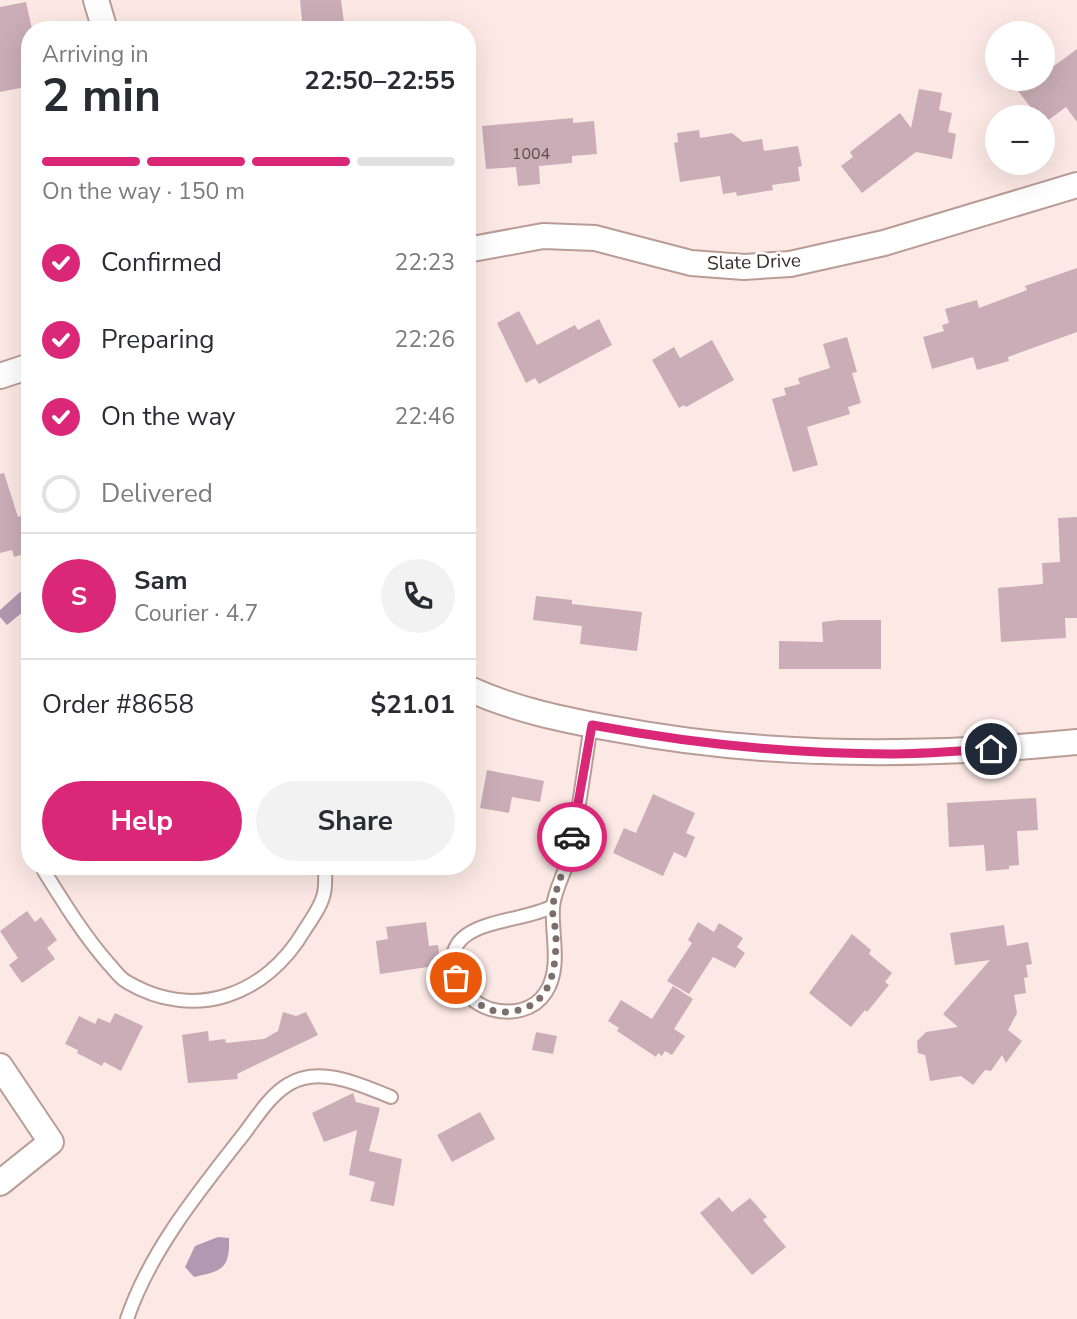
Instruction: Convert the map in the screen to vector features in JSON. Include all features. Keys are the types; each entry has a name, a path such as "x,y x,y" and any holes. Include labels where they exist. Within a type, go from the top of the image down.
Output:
{"street":[{"path":"96,0 102,21"},
{"name":"Slate Drive","path":"476,248 543,236 595,238 691,263 744,267 790,264 884,243 1077,185"},
{"path":"0,376 21,369"},
{"path":"476,692 540,715 656,737 745,747 890,754 1017,748 1077,742"},
{"path":"0,1066 51,1142 0,1183"}],"lane":[{"path":"552,906 539,914 478,927 461,938 453,959 456,978 467,996 484,1007 501,1012 533,1006 548,990 556,936 552,906 569,859 592,725"},
{"path":"46,875 83,934 124,981 158,996 182,1000 209,999 239,993 266,977 291,954 324,894 325,875"},
{"path":"127,1319 148,1270 184,1214 269,1101 290,1083 317,1076 348,1080 391,1097"}],"shaded area":[{"path":"21,591 21,613 7,625 0,617 0,610"},
{"path":"218,1237 229,1238 226,1262 218,1270 194,1277 185,1267 195,1246"}],"building":[{"path":"300,0 341,0 344,21 302,21"},
{"path":"26,2 30,21 21,21 21,88 0,92 0,7"},
{"path":"1077,49 1077,122 1066,107 1055,115 1055,105 1029,105 1018,91 1055,91 1055,65"},
{"path":"919,89 942,93 939,110 952,113 948,132 956,134 952,159 916,152 862,193 841,166 853,157 850,152 900,113 911,128"},
{"path":"573,118 573,123 594,121 597,154 572,156 572,163 539,166 540,184 518,186 516,167 486,169 482,126"},
{"path":"699,130 700,138 732,133 743,142 762,139 764,151 798,146 802,166 798,167 800,181 772,185 773,190 737,196 736,192 723,194 720,176 680,182 674,143 678,142 677,133"},
{"path":"1077,268 1077,332 1008,357 1009,361 977,370 973,357 932,369 923,337 944,331 942,325 949,323 945,309 977,300 979,308 1027,290 1025,286"},
{"path":"519,311 537,345 575,325 578,330 599,319 612,345 539,384 535,378 526,383 497,323"},
{"path":"847,337 857,372 852,373 861,403 848,407 850,414 807,427 818,465 793,472 772,399 786,395 784,388 800,384 798,378 830,368 823,344"},
{"path":"712,340 734,380 686,407 684,405 679,408 652,360 674,347 680,358"},
{"path":"4,473 18,517 21,516 21,555 14,557 12,550 0,553 0,474"},
{"path":"1077,517 1077,618 1065,618 1066,638 1001,642 998,588 1043,584 1042,563 1060,562 1058,518"},
{"path":"536,596 572,600 572,604 642,612 637,651 580,644 582,626 533,620"},
{"path":"881,620 881,669 779,669 779,641 823,642 822,622"},
{"path":"487,770 544,781 540,802 512,797 509,813 480,808"},
{"path":"653,794 695,813 686,833 695,837 686,858 674,852 663,876 613,853 624,828 636,833"},
{"path":"1036,798 1038,830 1017,831 1019,865 1009,866 1009,869 986,871 984,845 949,847 947,803"},
{"path":"27,911 35,922 41,917 57,940 47,948 55,959 22,983 9,965 18,958 0,931"},
{"path":"426,922 429,946 438,945 441,965 380,974 376,941 388,939 386,927"},
{"path":"698,922 714,932 719,923 743,938 737,947 745,953 735,968 713,957 689,994 667,981 692,943 688,940"},
{"path":"1004,925 1007,946 1028,942 1032,964 1026,965 1026,993 1014,995 1017,1013 1008,1030 1022,1041 1006,1063 1002,1055 991,1071 985,1070 973,1085 961,1076 930,1081 925,1055 918,1053 917,1041 926,1032 958,1027 943,1014 990,960 955,965 950,933"},
{"path":"852,934 871,950 869,954 892,973 885,982 889,985 851,1027 809,993"},
{"path":"673,986 693,999 674,1029 685,1036 672,1055 665,1051 662,1056 658,1053 656,1057 617,1031 619,1028 608,1021 621,1000 652,1019"},
{"path":"283,1012 296,1016 306,1012 318,1035 237,1074 238,1079 188,1083 182,1035 208,1031 209,1041 225,1039 226,1043 264,1039 278,1031"},
{"path":"115,1013 143,1026 121,1071 104,1062 102,1066 65,1044 79,1016 95,1024 98,1018 110,1023"},
{"path":"536,1032 557,1036 553,1054 532,1050"},
{"path":"353,1093 356,1102 380,1108 369,1151 402,1159 394,1206 370,1201 375,1182 349,1175 357,1130 324,1142 312,1113"},
{"path":"480,1112 495,1139 452,1162 437,1135"},
{"path":"719,1197 732,1212 750,1198 767,1217 763,1220 786,1247 752,1275 700,1213"}],"way so far":[{"path":"456,978 467,996 484,1007 501,1012 518,1011 533,1006 548,990 556,936 552,906 569,859 572,837"}],"route":[{"path":"572,837 592,725 656,737 745,747 890,754 991,749"}]}
